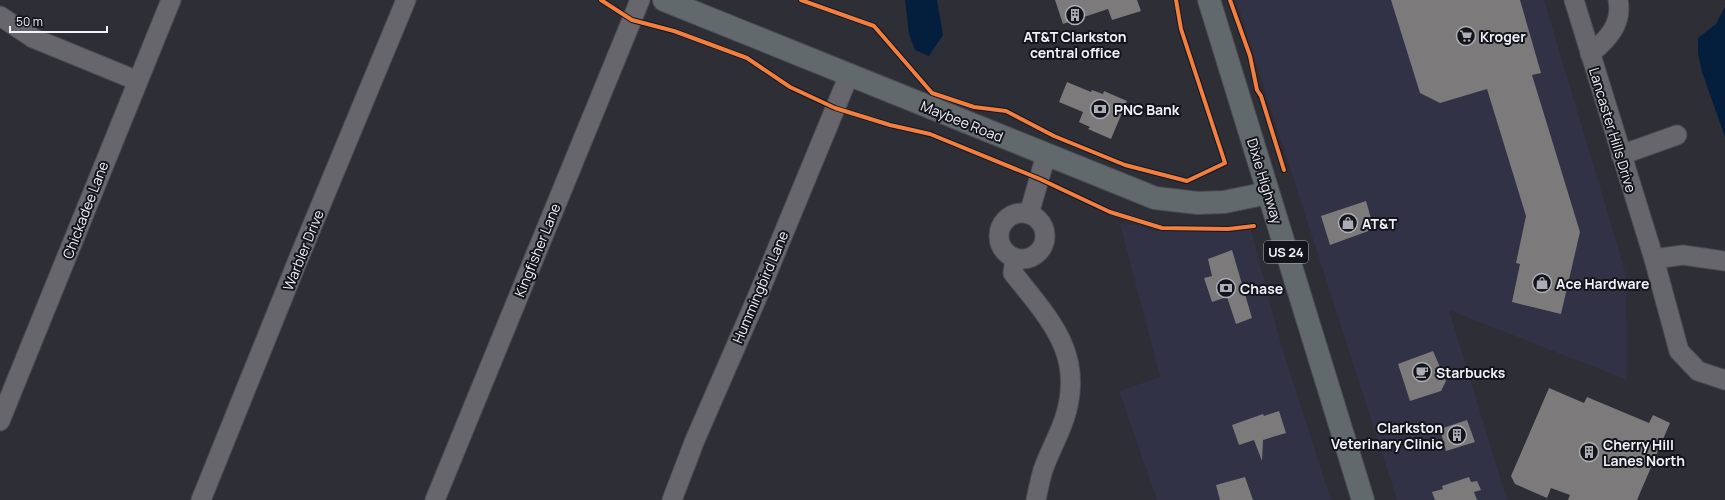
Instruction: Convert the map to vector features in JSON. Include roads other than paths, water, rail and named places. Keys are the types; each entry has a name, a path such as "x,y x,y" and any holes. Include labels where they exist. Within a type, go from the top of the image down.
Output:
{"main road":[{"name":"Maybee Road","path":"664,0 1155,198 1198,203 1224,202 1268,193"},
{"name":"Dixie Highway","path":"1209,0 1363,500"}],"street":[{"name":"Chickadee Lane","path":"0,421 171,0"},
{"name":"Warbler Drive","path":"201,500 300,255 406,0"},
{"name":"Kingfisher Lane","path":"436,500 640,0"},
{"name":"Lancaster Hills Drive","path":"1574,0 1654,259 1679,351 1698,371 1725,380"},
{"path":"1590,54 1606,41 1615,28 1619,16 1618,0"},
{"path":"0,16 33,38 138,81"},
{"name":"Hummingbird Lane","path":"672,500 695,440 756,300 849,75"},
{"path":"1621,155 1677,135"},
{"path":"1029,214 1046,155"},
{"path":"1020,213 1029,214 1036,218 1042,225 1045,234 1044,243 1040,251 1032,256 1024,259 1015,258 1007,254 1001,247 999,238 1000,229 1004,221 1011,215 1020,213"},
{"path":"1654,259 1683,255 1725,261"},
{"path":"1015,258 1013,273 1053,325 1067,352 1071,377 1069,402 1064,420 1043,470 1036,500"}],"water":[{"path":"905,0 937,0 943,35 929,56 915,50 909,34"},
{"path":"1725,7 1725,137 1702,72 1698,53 1698,38 1716,24"}],"place":[{"name":"AT&T Clarkston central office","path":"1075,15"},
{"name":"Kroger","path":"1466,36"},
{"name":"PNC Bank","path":"1100,109"},
{"name":"AT&T","path":"1348,223"},
{"name":"Ace Hardware","path":"1542,283"},
{"name":"Chase","path":"1226,288"},
{"name":"Starbucks","path":"1422,372"},
{"name":"Clarkston Veterinary Clinic","path":"1457,435"},
{"name":"Cherry Hill Lanes North","path":"1589,452"}]}
